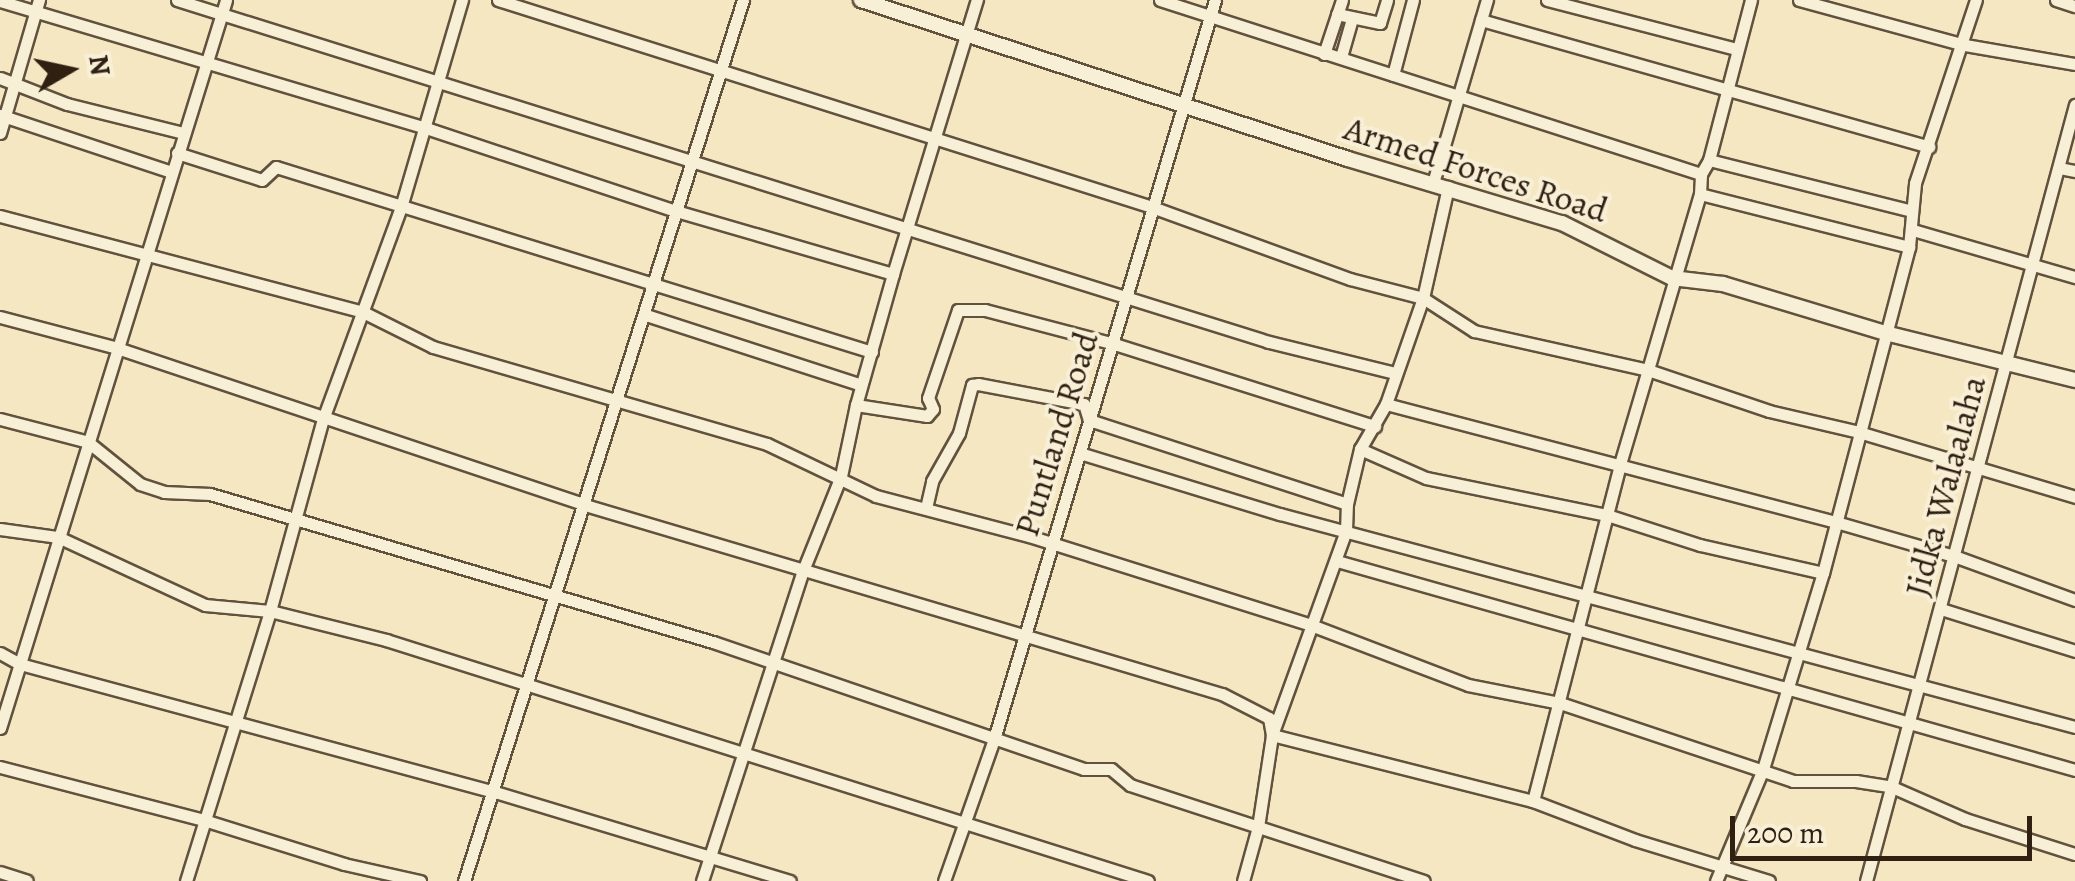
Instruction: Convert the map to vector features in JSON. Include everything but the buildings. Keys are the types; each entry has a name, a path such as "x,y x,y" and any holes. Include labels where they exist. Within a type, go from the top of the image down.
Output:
{"street":[{"path":"177,0 224,7 438,83 694,159 1268,342 1395,373"},
{"path":"186,881 270,611 292,520 323,419 400,207 462,0"},
{"path":"498,0 722,68 1152,207 1350,279 1422,298 1474,330 1648,370 1768,411 1859,432 2075,497"},
{"path":"464,881 744,0"},
{"name":"Armed Forces Road","path":"861,0 1181,106 1562,222 1672,278 1723,284 1884,334 2006,360 2075,380"},
{"path":"702,881 804,568 841,476 856,405 893,274 977,0"},
{"path":"1160,0 1701,174"},
{"name":"Puntland Road","path":"944,881 994,739 1215,0"},
{"path":"1324,54 1342,0"},
{"path":"1337,14 1380,23 1388,0"},
{"path":"1393,75 1413,0"},
{"path":"1244,881 1258,827 1272,735 1337,561 1360,448 1386,404 1422,298 1440,185 1486,0"},
{"path":"1547,0 1736,49"},
{"path":"1533,801 1620,464 1700,194 1701,174 1709,160 1751,0"},
{"path":"1799,0 1965,44 2075,64"},
{"path":"1716,881 1763,769 1785,686 1823,573 1909,248 1915,183 1965,44 1976,0"},
{"path":"2056,0 2075,6"},
{"path":"0,1 37,5 204,62 423,127 676,211 893,274"},
{"path":"0,133 37,5"},
{"path":"0,728 224,7"},
{"path":"1341,57 1352,19"},
{"path":"1480,20 1929,147"},
{"path":"0,78 67,104 183,133"},
{"name":"Jidka Walaalaha","path":"1866,881 2075,105"},
{"path":"3,116 171,172"},
{"path":"177,153 262,180 276,167 872,352"},
{"path":"1709,160 1912,210"},
{"path":"2059,168 2075,171"},
{"path":"1700,194 1909,248"},
{"path":"0,216 364,312 433,347 768,444 876,496 1052,543 1311,626 1429,673 1560,703 1710,756 1818,785 1856,782 1892,787 1965,819 2075,854"},
{"path":"1913,230 2075,277"},
{"path":"856,405 927,416 933,410 928,398 958,310 986,310 1112,343 1375,426"},
{"path":"646,315 862,385"},
{"path":"0,317 117,348 584,505 1222,694 1268,718 1272,735"},
{"path":"926,508 932,481 959,433 972,386 1010,387 1084,404 1089,420 1347,504"},
{"path":"1386,404 1620,464 1723,496 1836,522 1954,556 2075,600"},
{"path":"0,418 88,442 140,484 164,492 210,494 775,661 1084,770 1111,769 1130,785 1424,881"},
{"path":"1360,448 1426,478 1607,515 1700,545 1823,573"},
{"path":"1080,453 1346,530 2075,727"},
{"path":"0,529 58,537 205,605 270,611 386,640 1148,881"},
{"path":"1337,561 2075,770"},
{"path":"1941,609 2075,650"},
{"path":"0,653 20,664 492,791 790,881"},
{"path":"1272,735 1533,801 1635,840 1769,881"},
{"path":"0,768 206,821 344,864 420,881"},
{"path":"0,872 27,881"}]}
